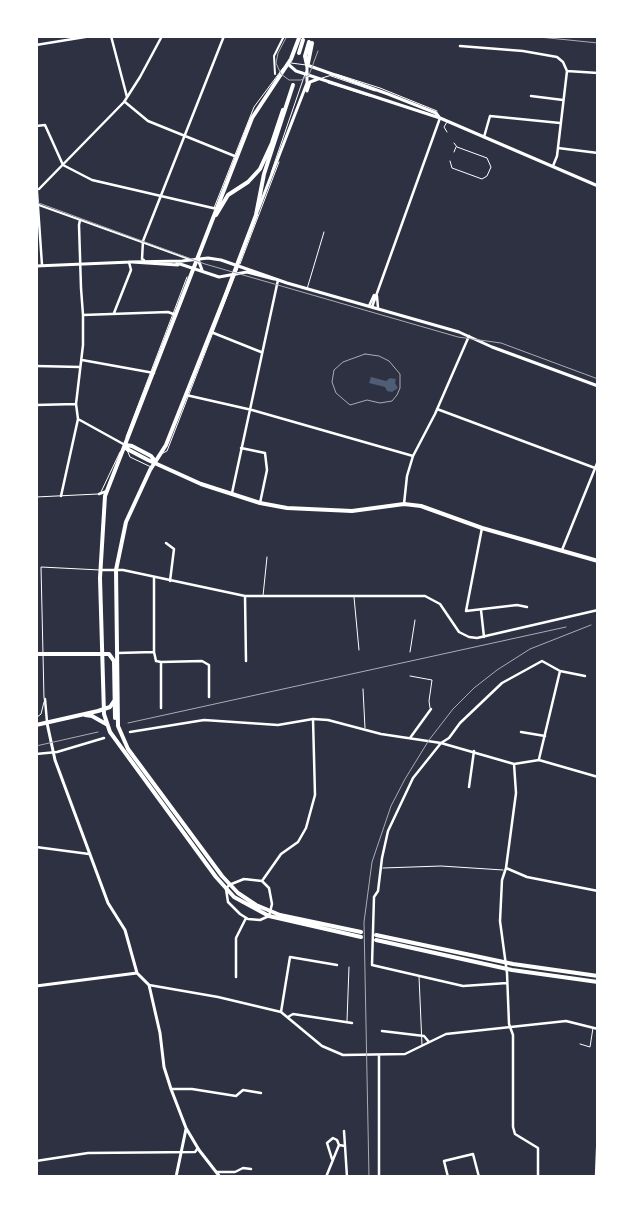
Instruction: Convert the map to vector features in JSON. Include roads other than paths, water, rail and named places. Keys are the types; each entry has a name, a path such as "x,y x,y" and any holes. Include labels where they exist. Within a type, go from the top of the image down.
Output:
{"main road":[{"path":"300,54 307,41"},
{"path":"212,224 216,208 256,109 287,65 307,41"},
{"path":"307,41 305,56 307,65"},
{"path":"270,914 246,899 230,885 128,749 115,718 118,653 119,570 117,564 126,522 151,468 166,445 188,396 239,265 256,215 264,174 292,85 265,160 255,175 228,195 212,224 152,373 126,447 106,491 101,570 101,653 104,709 106,724 115,740 226,889 242,902 270,914 361,935"},
{"path":"126,447 132,446 151,456 155,461 201,484 260,503 290,508 352,512 404,504 424,507 482,528 598,561"},
{"path":"39,653 101,653 110,656 116,666 118,726"},
{"path":"36,725 104,709 115,700 118,692"},
{"path":"76,716 92,716 106,724"},
{"path":"376,935 505,962 598,976"},
{"path":"376,940 506,968 598,982"}],"street":[{"path":"36,45 90,36"},
{"path":"111,36 126,96"},
{"path":"39,189 124,102 162,36"},
{"path":"143,260 142,243 224,36"},
{"path":"275,74 274,56 284,36"},
{"path":"460,46 522,51 557,57 563,62 567,71 558,148 553,166"},
{"path":"287,65 306,74 372,94 440,118 598,186"},
{"path":"256,215 307,85 307,65 332,75 380,88 436,113 440,118"},
{"path":"567,71 598,73"},
{"path":"274,169 279,162 310,82 322,78"},
{"path":"382,98 384,90"},
{"path":"530,96 563,100"},
{"path":"124,102 148,121 236,156"},
{"path":"484,137 489,116 560,122"},
{"path":"371,306 440,118"},
{"path":"36,126 45,125 64,165 92,180 216,208"},
{"path":"558,148 598,152"},
{"path":"36,178 39,189 38,204 42,265"},
{"path":"38,204 191,260"},
{"path":"61,496 78,419 76,404 82,360 83,316 78,225 80,220"},
{"path":"198,259 202,270"},
{"path":"114,314 130,263 136,260 214,259 239,265 277,280"},
{"path":"36,266 152,262 182,264 218,277 247,272 378,308 469,336 492,347 598,386"},
{"path":"130,263 181,265 187,267 192,274"},
{"path":"231,495 277,280"},
{"path":"378,287 378,308"},
{"path":"83,316 114,314 175,315"},
{"path":"212,333 261,352"},
{"path":"404,504 407,476 413,456 437,409 469,336"},
{"path":"82,360 152,373"},
{"path":"36,366 80,367"},
{"path":"188,396 249,410 413,456"},
{"path":"36,405 76,404"},
{"path":"437,409 595,468"},
{"path":"78,419 126,447"},
{"path":"241,448 265,453 267,470 260,503"},
{"path":"562,552 598,461"},
{"path":"99,494 106,491"},
{"path":"482,528 465,606 466,611 517,605 527,607"},
{"path":"166,544 174,549 170,581"},
{"path":"101,570 119,570 245,596 425,596 440,604 459,632 469,637 484,637 598,610"},
{"path":"154,577 154,652 156,661 202,661 208,665 209,696"},
{"path":"245,596 246,661"},
{"path":"481,610 484,637"},
{"path":"118,653 154,652"},
{"path":"507,983 463,986 372,965 374,897 378,891 388,831 413,778 441,743 449,738 460,723 502,683 542,661 560,671 585,676"},
{"path":"160,662 161,708"},
{"path":"539,760 560,671"},
{"path":"44,699 52,751 108,903 125,930 137,973 149,985 160,1033 164,1067 171,1089 186,1128 198,1148 220,1177"},
{"path":"410,738 431,709"},
{"path":"262,881 281,854 298,842 306,828 315,794 313,719"},
{"path":"130,732 204,720 278,725 313,719 381,734 441,743 514,764 539,760 598,777"},
{"path":"521,732 545,736"},
{"path":"36,754 104,738"},
{"path":"469,787 474,751"},
{"path":"514,764 516,793 500,921 506,968 510,1027 513,1035 515,1134 538,1148 538,1177"},
{"path":"36,847 90,853"},
{"path":"505,869 527,877 598,891"},
{"path":"244,879 262,881 271,893 270,914 260,920 246,918 228,902 226,889 230,885 244,879"},
{"path":"236,977 236,938 246,918"},
{"path":"281,1012 290,957 337,965"},
{"path":"36,986 137,973"},
{"path":"149,985 218,997 281,1012 327,1050 338,1055 379,1056 405,1054 446,1034 510,1027 572,1021 598,1029"},
{"path":"288,1017 293,1014 352,1023"},
{"path":"382,1031 422,1036 429,1042"},
{"path":"379,1056 379,1177"},
{"path":"171,1089 192,1089 236,1096 243,1090 261,1092"},
{"path":"596,1177 598,1127"},
{"path":"176,1177 186,1137 186,1128"},
{"path":"344,1131 346,1177"},
{"path":"186,1137 191,1136"},
{"path":"332,1160 327,1148 328,1141 331,1138 335,1138 339,1145"},
{"path":"339,1145 345,1146"},
{"path":"326,1177 339,1145"},
{"path":"36,1161 88,1153 182,1153 195,1152 198,1148"},
{"path":"448,1177 444,1161 473,1154 479,1177"},
{"path":"216,1172 235,1172 243,1168 251,1169"}],"lane":[{"path":"287,65 294,62 307,65"},
{"path":"322,78 332,75 335,70"},
{"path":"263,203 277,150 306,74"},
{"path":"447,121 444,127 447,132"},
{"path":"454,143 457,147 486,158 491,157"},
{"path":"496,147 498,143"},
{"path":"454,152 457,147"},
{"path":"450,161 452,168 482,179 487,176 491,167 486,158"},
{"path":"239,265 279,162"},
{"path":"307,289 324,232"},
{"path":"175,315 187,277"},
{"path":"126,437 152,373"},
{"path":"126,447 130,457 151,468"},
{"path":"36,497 99,494 120,452"},
{"path":"263,596 267,557"},
{"path":"36,718 40,714 44,699 39,653 41,566 101,570"},
{"path":"354,596 359,650"},
{"path":"410,652 415,620"},
{"path":"410,676 432,680 428,702 431,709"},
{"path":"363,690 365,729"},
{"path":"382,868 441,866 505,869"},
{"path":"347,1022 349,967"},
{"path":"419,976 422,1045"},
{"path":"580,1044 590,1047 594,1027"}],"water":[{"path":"371,377 386,381 390,378 396,379 395,383 398,388 392,392 387,391 385,387 369,383"}],"tram line":[{"path":"287,36 278,53 276,63 281,74 289,80 301,80 309,75 318,51"},
{"path":"36,202 205,264 458,337 501,343 598,379"}],"railway":[{"path":"529,36 598,43"},
{"path":"365,354 379,356 389,361 400,374 400,388 392,401 380,403 367,400 350,405 336,393 332,382 334,370 343,362 365,354"},
{"path":"369,1177 364,922 372,862 391,806 429,740 453,709 474,688 497,670 530,649 591,625"},
{"path":"128,723 566,627"},
{"path":"36,746 98,732"}]}
